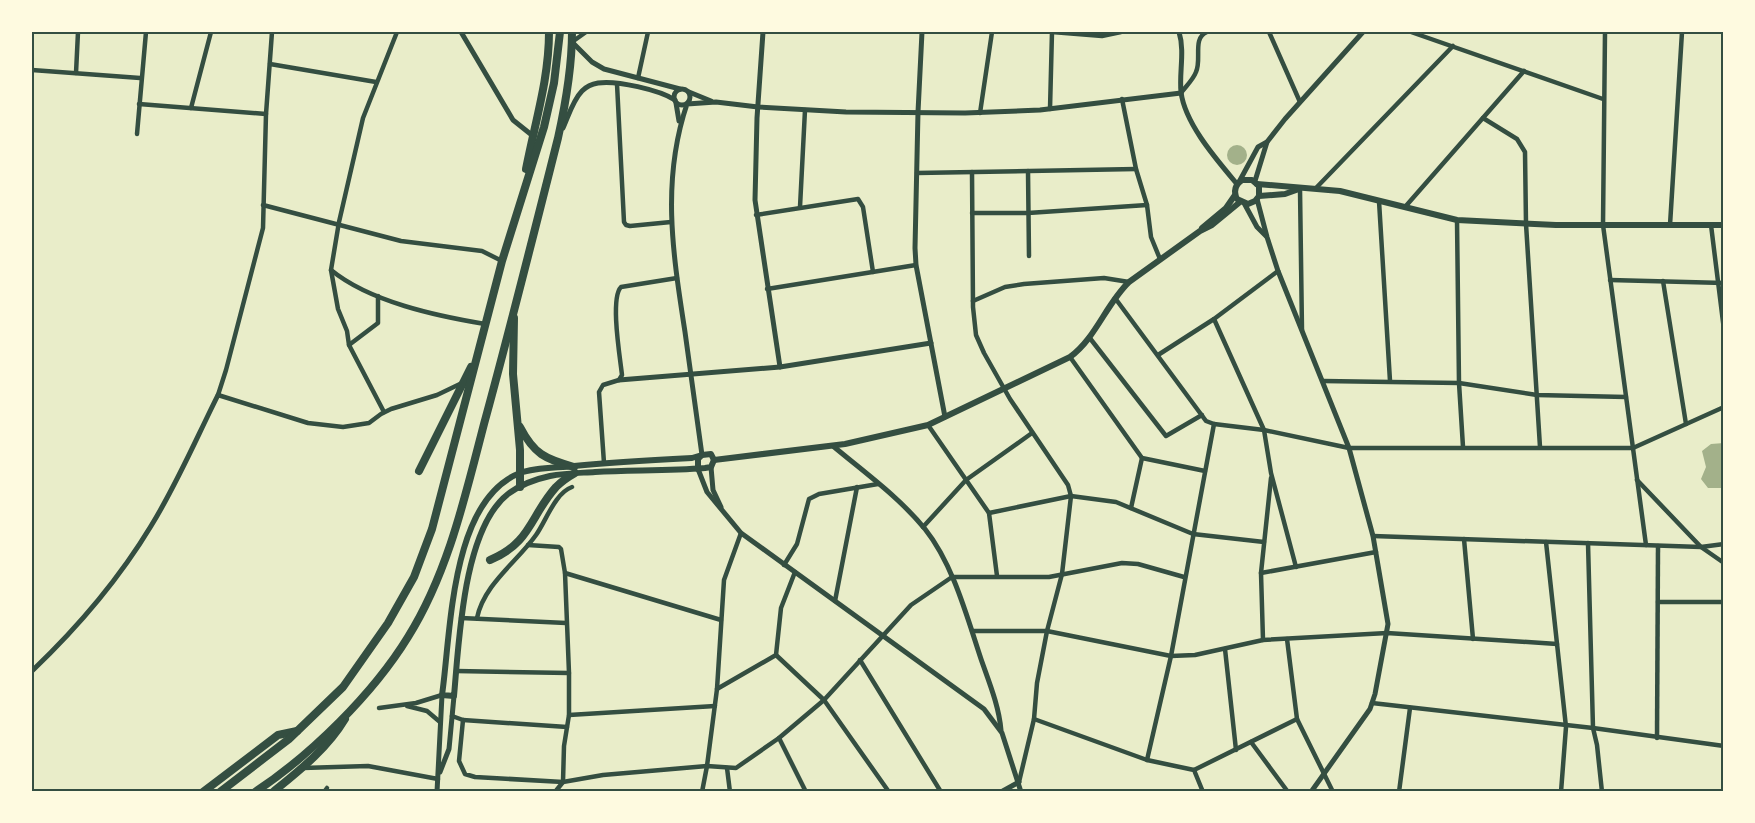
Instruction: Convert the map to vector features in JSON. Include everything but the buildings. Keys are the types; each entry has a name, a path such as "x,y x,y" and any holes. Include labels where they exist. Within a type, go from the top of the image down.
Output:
{"highway":[{"path":"516,216 542,102 549,32"},
{"path":"220,792 298,731 343,687 367,656 398,608 414,577 432,529 502,261 549,105 560,32"},
{"path":"273,792 303,768 335,736 350,711 407,639 424,609 442,567 472,470 558,138 568,93 574,32"},
{"path":"514,310 513,374 521,473 520,487"},
{"path":"419,471 480,349"},
{"path":"490,560 513,548 521,540 552,492 574,470 536,452 529,444 517,419"},
{"path":"255,792 350,711"},
{"path":"202,792 278,735 298,731"}],"main road":[{"path":"1200,231 1208,221 1230,204 1238,183 1245,179 1256,183 1300,189 1340,191 1457,220 1526,224 1724,225"},
{"path":"1256,183 1260,189 1258,197"},
{"path":"712,464 711,454 692,458 604,463 574,470 549,476 520,487 503,498 484,528 468,576 461,618 454,696 442,695 457,574 478,512 487,497 521,473 574,470 698,469 712,464 833,446 928,425 1070,357 1089,337 1115,298 1129,282 1242,203 1251,203 1258,197 1285,194 1300,189"},
{"path":"1235,195 1242,203"},
{"path":"698,469 698,462 702,455"}],"street":[{"path":"76,73 78,32"},
{"path":"137,134 140,78 146,32"},
{"path":"190,108 211,32"},
{"path":"32,670 77,624 104,592 151,526 222,386 261,240 272,32"},
{"path":"384,412 349,345 347,331 338,309 331,270 338,225 363,118 397,32"},
{"path":"461,32 513,120 533,136"},
{"path":"586,32 572,42 598,66 688,91 716,102"},
{"path":"638,78 648,32"},
{"path":"764,32 754,193 780,367"},
{"path":"922,32 918,112 916,264 945,417"},
{"path":"980,113 992,32"},
{"path":"1050,109 1052,32 1102,36 1121,32"},
{"path":"1179,32 1181,93 1188,115 1214,154 1238,183 1258,147 1267,142 1362,32"},
{"path":"558,138 581,92 599,83 617,84 661,94 681,105 716,102 805,110 918,112 980,113 1050,109 1181,93 1197,71 1200,57 1198,41 1201,35 1207,32"},
{"path":"1269,32 1300,102"},
{"path":"1411,32 1603,99"},
{"path":"1605,32 1603,225 1646,545"},
{"path":"1670,225 1682,32"},
{"path":"1316,188 1453,46"},
{"path":"270,64 376,82"},
{"path":"32,70 140,78"},
{"path":"1405,207 1524,71"},
{"path":"617,84 624,222 630,226 671,222"},
{"path":"679,129 674,95 680,89"},
{"path":"688,91 690,98 679,129 674,161 671,222 676,278 702,455"},
{"path":"1122,99 1136,169 1147,205 1151,237 1160,259"},
{"path":"139,104 266,114"},
{"path":"800,207 805,110"},
{"path":"1483,118 1515,138 1524,148 1526,224 1540,447"},
{"path":"1256,183 1267,142"},
{"path":"917,173 1136,169"},
{"path":"1028,171 1029,256"},
{"path":"972,172 973,301 977,338 1004,389 1068,485 1071,496 1062,574 1047,631 1037,683 1034,719 1019,782 1001,792"},
{"path":"1300,189 1302,330"},
{"path":"1258,197 1278,271 1349,448 1373,537 1388,617 1387,633 1372,703 1311,792"},
{"path":"756,215 851,199 860,201 864,210 873,272"},
{"path":"1379,201 1390,381"},
{"path":"1242,203 1267,237"},
{"path":"263,205 401,241 482,251 502,261"},
{"path":"972,213 1028,213 1147,205"},
{"path":"1457,220 1459,383 1463,447"},
{"path":"1711,225 1716,283 1724,330"},
{"path":"767,289 916,264"},
{"path":"331,270 342,279 378,296 446,318 486,325"},
{"path":"1158,355 1214,319 1278,271"},
{"path":"619,380 622,375 615,305 618,289 621,286 676,278"},
{"path":"973,301 1005,287 1024,284 1104,278 1129,282"},
{"path":"1611,280 1724,283"},
{"path":"1663,281 1686,424"},
{"path":"349,345 378,323 378,296"},
{"path":"1115,298 1206,421 1214,424 1264,430 1349,448 1633,448 1724,407"},
{"path":"1214,319 1264,430 1271,473 1296,567"},
{"path":"1089,337 1166,435 1202,415"},
{"path":"604,463 599,392 603,385 619,380 780,367 931,343"},
{"path":"1070,357 1142,458 1205,471"},
{"path":"218,395 308,423 343,427 369,423 384,412 437,395 464,381"},
{"path":"1323,381 1459,383 1537,395 1626,397"},
{"path":"1147,760 1171,656 1214,424"},
{"path":"928,425 989,513 997,576"},
{"path":"924,527 966,480 1032,433"},
{"path":"833,446 924,527 935,543 952,577 972,631 1021,792"},
{"path":"1131,508 1142,458"},
{"path":"712,464 713,490 724,513"},
{"path":"698,469 707,492 741,533 978,704 994,720 1002,733"},
{"path":"1263,640 1261,573 1271,473"},
{"path":"1637,480 1701,547 1724,563"},
{"path":"784,565 797,544 809,499 819,494 878,484"},
{"path":"477,618 482,601 538,532 561,495 572,487"},
{"path":"835,601 857,487"},
{"path":"989,513 1071,496 1116,502 1192,534 1264,542"},
{"path":"702,792 717,689 724,580 741,533"},
{"path":"1373,537 1701,547 1724,544"},
{"path":"1464,539 1473,639"},
{"path":"1545,542 1566,726 1561,792"},
{"path":"1588,543 1593,728 1602,792"},
{"path":"528,545 559,547 565,573 569,674 568,715 562,782 555,792"},
{"path":"1657,738 1658,546"},
{"path":"1261,573 1376,552"},
{"path":"463,720 459,760 465,774 475,777 562,782 603,775 707,766 736,768 779,738 824,700 882,635 920,598 952,577 1037,577 1122,563 1138,564 1184,577"},
{"path":"776,655 781,608 795,572"},
{"path":"565,573 721,620"},
{"path":"1658,602 1724,602"},
{"path":"461,618 566,623"},
{"path":"972,631 1047,631 1171,656 1195,655 1263,640 1387,633 1557,644"},
{"path":"1287,639 1297,718 1333,792"},
{"path":"1225,649 1236,750"},
{"path":"717,689 776,655"},
{"path":"776,655 824,700 889,792"},
{"path":"860,660 941,792"},
{"path":"456,671 569,674"},
{"path":"379,708 405,705 442,695 439,776"},
{"path":"436,792 448,749 454,696"},
{"path":"1372,703 1593,728 1724,746"},
{"path":"405,705 426,711 440,722"},
{"path":"568,715 715,706"},
{"path":"1399,792 1410,708"},
{"path":"452,716 463,720 567,727"},
{"path":"1034,719 1147,760 1194,770 1297,718"},
{"path":"779,738 806,792"},
{"path":"1251,742 1288,792"},
{"path":"303,768 368,766 439,776"},
{"path":"727,768 730,792"},
{"path":"1194,770 1203,792"}],"shaded area":[{"path":"1237,145 1244,148 1247,155 1244,162 1237,165 1230,162 1227,155 1230,148"},
{"path":"1724,443 1723,488 1708,488 1701,479 1706,467 1702,451 1711,444"}]}
